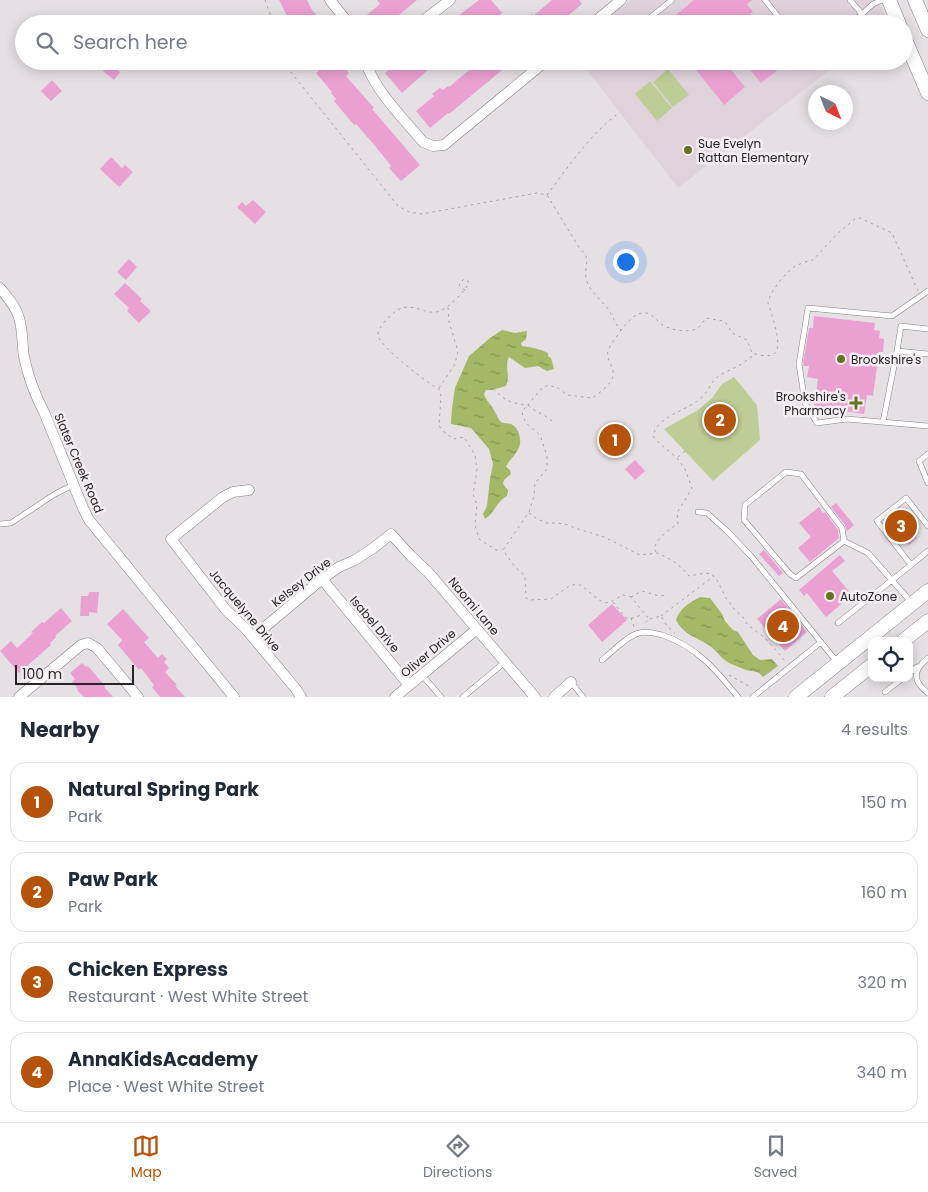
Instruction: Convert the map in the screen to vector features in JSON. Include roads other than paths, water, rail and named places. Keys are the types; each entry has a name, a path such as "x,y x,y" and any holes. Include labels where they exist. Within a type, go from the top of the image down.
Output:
{"main road":[{"path":"889,0 895,15"},
{"path":"915,0 928,30"},
{"path":"913,58 928,93"},
{"path":"796,697 928,591"},
{"path":"908,637 928,621"},
{"path":"832,697 868,668"}],"street":[{"path":"330,0 342,15"},
{"path":"431,15 450,0"},
{"path":"603,15 621,0"},
{"path":"369,70 382,92 423,142 433,146 444,145 535,70"},
{"name":"Slater Creek Road","path":"0,288 11,302 19,318 28,374 90,520 234,697"},
{"name":"Jacquelyne Drive","path":"250,490 233,492 223,497 171,539 226,610 253,637 301,697"},
{"name":"Kelsey Drive","path":"253,637 322,579 339,567 356,560 372,550 391,534"},
{"name":"Naomi Lane","path":"391,534 428,572 535,697"},
{"name":"Isabel Drive","path":"322,579 409,686"},
{"name":"Oliver Drive","path":"395,697 477,629"},
{"path":"19,697 81,645 88,643 97,648 138,697"},
{"path":"554,697 571,682"}],"lane":[{"path":"653,15 672,0"},
{"path":"765,0 777,15"},
{"path":"850,0 862,14 873,4 882,0"},
{"path":"928,291 892,316 808,308 799,364 805,403 817,423 847,419 928,426"},
{"path":"892,316 901,326 928,329"},
{"path":"883,422 901,326"},
{"path":"897,351 928,354"},
{"path":"928,454 919,461 926,470 928,483"},
{"path":"786,472 801,474 842,528 844,541 796,578 790,574 744,520 745,505 786,472"},
{"path":"0,524 11,522 55,494 74,485"},
{"path":"912,564 877,522 906,498 928,526"},
{"path":"698,512 707,513 748,553 838,662"},
{"path":"844,541 868,553 912,604"},
{"path":"838,623 928,552"},
{"path":"602,660 632,636 651,632 676,640 691,649 719,674 738,697"},
{"path":"753,697 821,642"},
{"path":"913,670 928,658"},
{"path":"463,697 506,662"},
{"path":"920,665 917,670 917,681 928,693"},
{"path":"422,675 441,697"},
{"path":"571,682 583,697"},
{"path":"885,692 898,682"}],"water":[{"path":"502,330 515,333 527,331 526,339 521,343 522,346 548,353 554,369 547,371 538,366 525,368 509,357 506,386 486,390 484,394 500,421 516,427 520,441 517,451 506,467 510,470 511,474 504,480 503,484 508,490 507,496 485,519 483,514 487,506 493,464 489,449 471,428 451,424 452,408 455,388 469,356"},
{"path":"700,597 710,598 725,621 733,630 738,632 753,655 760,660 772,659 778,666 763,677 757,672 746,670 728,662 710,646 683,630 676,620 680,612 685,606"}],"place":[{"name":"Sue Evelyn Rattan Elementary","path":"688,150"},
{"name":"Brookshire's","path":"841,359"},
{"name":"Brookshire's Pharmacy","path":"856,403"},
{"name":"Paw Park","path":"720,420"},
{"name":"Natural Spring Park","path":"615,440"},
{"name":"Chicken Express","path":"901,526"},
{"name":"AutoZone","path":"830,596"},
{"name":"AnnaKidsAcademy","path":"783,626"}]}
